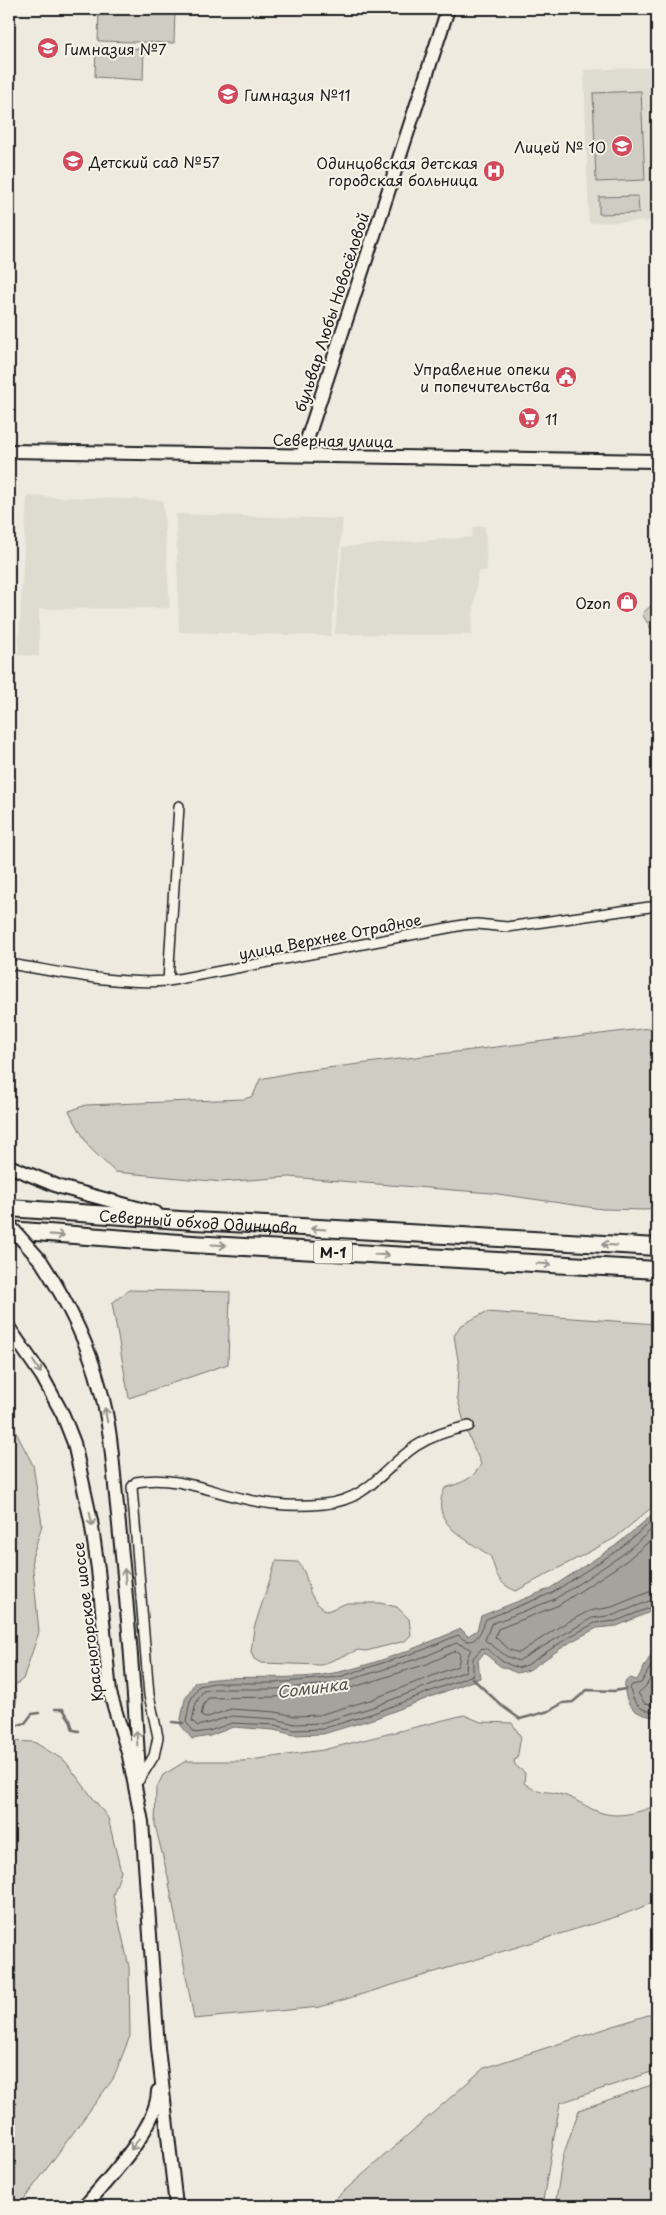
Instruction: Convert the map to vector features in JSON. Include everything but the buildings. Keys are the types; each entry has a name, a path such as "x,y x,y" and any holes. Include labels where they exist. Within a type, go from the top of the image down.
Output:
{"highway":[{"name":"Северный обход Одинцова","path":"9,1208 245,1224 657,1247"},
{"name":"Северный обход Одинцова","path":"9,1230 183,1243 657,1270"}],"main road":[{"name":"бульвар Любы Новосёловой","path":"302,455 448,9"},
{"name":"Северная улица","path":"9,452 657,461"},
{"path":"9,1166 60,1187 150,1212 214,1222 245,1224"},
{"path":"9,1225 41,1261 66,1300 94,1366 106,1410 124,1565 142,1822"},
{"name":"Красногорское шоссе","path":"9,1328 42,1376 63,1415 74,1444 94,1537 109,1685 114,1710 129,1756 142,1822 158,2048 176,2206"},
{"name":"Красногорское шоссе","path":"85,2206 137,2142 152,2116 158,2100 158,2048"},
{"path":"152,2116 163,2119 166,2125"}],"street":[{"path":"168,981 179,806"},
{"name":"улица Верхнее Отрадное","path":"9,964 115,981 141,983 168,981 463,925 477,924 508,927 657,906"},
{"path":"140,1780 154,1756 158,1738 149,1695 132,1487 136,1482 165,1480 273,1505 325,1504 346,1500 364,1490 384,1475 414,1447 439,1432 469,1426"}],"shaded area":[{"path":"99,9 175,9 174,43 98,41"},
{"path":"96,46 144,49 143,80 95,77"},
{"name":"Лицей № 10","path":"657,67 657,221 589,223 584,70"},
{"path":"641,91 645,180 596,182 593,93"},
{"path":"638,196 639,213 599,214 599,197"},
{"path":"27,496 163,500 170,608 39,609 39,656 18,655"},
{"path":"176,514 343,519 331,636 179,632"},
{"path":"485,526 487,571 478,571 471,635 335,634 342,547 472,537 473,527"},
{"path":"655,602 657,604 657,638 642,614"},
{"path":"657,1027 657,1206 645,1210 602,1209 491,1193 289,1177 222,1182 115,1172 89,1147 69,1111 86,1105 244,1099 253,1096 260,1079 295,1072"},
{"path":"129,1290 230,1292 228,1364 129,1398 112,1303"},
{"path":"486,1312 657,1324 657,1503 615,1538 516,1591 501,1581 491,1557 453,1530 442,1512 441,1501 445,1488 470,1477 478,1470 481,1464 467,1432 457,1397 459,1366 454,1336 460,1326"},
{"path":"9,1419 33,1465 42,1525 32,1558 39,1632 23,1679 14,1686 16,1702 14,1710 9,1717"},
{"path":"276,1561 298,1562 303,1569 314,1600 327,1611 347,1603 380,1603 397,1607 409,1619 411,1635 405,1641 366,1651 358,1650 321,1665 261,1663 254,1659 251,1652 254,1628"},
{"path":"464,1715 481,1722 512,1723 521,1737 517,1759 514,1760 515,1765 525,1773 524,1783 534,1790 563,1795 594,1810 610,1815 634,1813 657,1805 657,1901 622,1915 320,2007 194,2019 168,1877 155,1825 156,1789 163,1775 186,1761 243,1761 323,1750"},
{"path":"9,1741 34,1742 65,1761 108,1818 121,1872 113,1895 129,1967 130,2036 113,2079 19,2206 9,2206"},
{"path":"657,2012 657,2070 560,2103 542,2206 327,2206 484,2068"},
{"path":"657,2083 657,2206 555,2206 563,2156 579,2110"}],"water":[{"path":"657,1511 657,1609 617,1626 597,1628 572,1641 529,1670 517,1673 500,1666 484,1653 478,1660 480,1678 376,1718 323,1734 294,1735 274,1730 233,1727 210,1736 192,1739 180,1724 185,1699 195,1682 231,1678 303,1677 339,1672 386,1659 461,1629 468,1636 477,1630 481,1616 549,1589 615,1546"},
{"path":"657,1651 657,1717 642,1714 632,1708 626,1697 625,1682 630,1678 637,1680 652,1653"}],"waterway":[{"path":"472,1678 502,1706 520,1719 549,1711 563,1703 573,1702 587,1690 614,1691 625,1689"},
{"name":"Соминка","path":"55,1709 63,1709 70,1720 73,1730 79,1731"},
{"name":"Соминка","path":"9,1728 25,1723 32,1714 39,1713"},
{"name":"Соминка","path":"172,1722 183,1723"}],"place":[{"name":"Гимназия №7","path":"48,48"},
{"name":"Гимназия №11","path":"228,94"},
{"name":"Лицей № 10","path":"622,146"},
{"name":"Детский сад №57","path":"73,161"},
{"name":"Одинцовская детская городская больница","path":"494,171"},
{"name":"Управление опеки и попечительства","path":"566,377"},
{"name":"11","path":"529,418"},
{"name":"Ozon","path":"627,602"}]}
